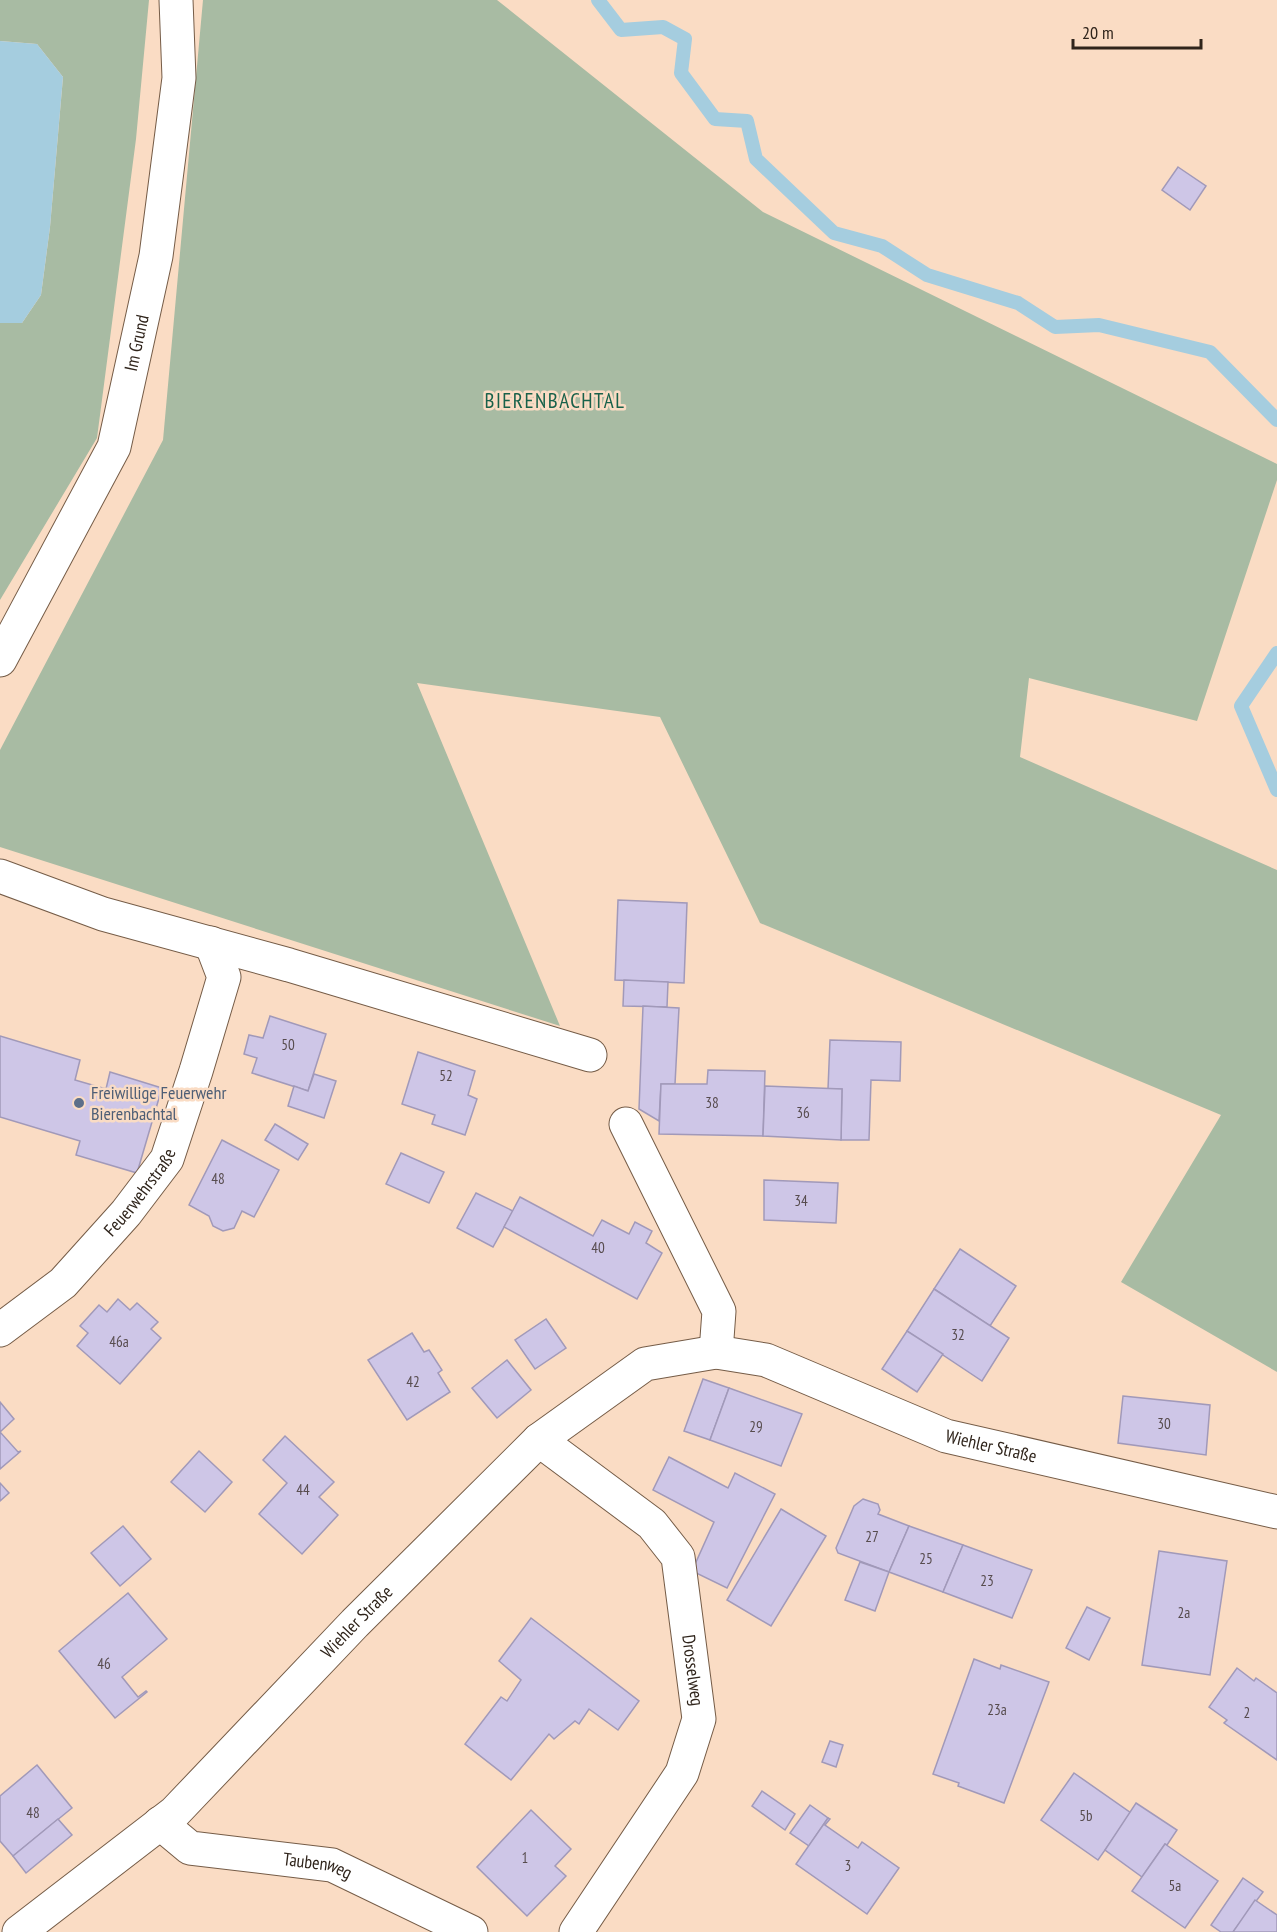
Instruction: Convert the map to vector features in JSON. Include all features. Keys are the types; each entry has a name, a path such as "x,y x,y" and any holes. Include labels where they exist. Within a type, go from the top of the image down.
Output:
{"street":[{"name":"Im Grund","path":"0,660 114,447 156,256 179,78 176,0"},
{"path":"0,876 104,914 290,965 590,1054"},
{"name":"Feuerwehrstraße","path":"0,1330 63,1283 126,1213 167,1159 224,977 211,943"},
{"path":"626,1124 719,1311 716,1352"},
{"name":"Wiehler Straße","path":"19,1932 175,1812 355,1623 539,1440 645,1364 716,1352 766,1360 946,1436 1277,1512"},
{"name":"Drosselweg","path":"539,1440 652,1524 678,1557 699,1719 682,1773 576,1932"},
{"name":"Taubenweg","path":"160,1823 190,1848 332,1865 471,1932"}],"green space":[{"path":"0,0 149,0 136,139 97,438 0,600 0,323 22,323 41,295 50,227 63,77 37,44 0,41"},
{"path":"203,0 497,0 763,212 1277,464 1277,480 1197,721 1029,678 1020,757 1277,870 1277,1372 1121,1282 1221,1115 760,923 660,717 417,683 560,1026 0,847 0,750 163,440"}],"water":[{"path":"0,41 37,44 63,77 50,227 41,295 22,323 0,323"}],"building":[{"path":"1178,167 1206,186 1190,210 1162,190"},
{"path":"618,900 687,903 684,983 615,980"},
{"path":"624,980 668,982 667,1007 623,1006"},
{"path":"643,1006 679,1008 675,1084 661,1084 659,1121 639,1109"},
{"path":"270,1016 326,1034 308,1091 252,1073 257,1058 244,1054 249,1035 263,1038"},
{"name":"Freiwillige Feuerwehr Bierenbachtal","path":"0,1036 80,1060 75,1080 106,1089 110,1072 162,1088 137,1173 76,1155 80,1141 0,1117"},
{"path":"830,1040 901,1042 900,1081 871,1080 869,1140 841,1140 842,1089 828,1089"},
{"path":"418,1052 475,1071 468,1095 477,1099 465,1135 432,1124 435,1115 402,1104"},
{"path":"708,1070 765,1071 763,1136 659,1134 661,1084 707,1084"},
{"path":"314,1074 336,1081 324,1118 288,1106 294,1086 308,1091"},
{"path":"765,1086 842,1089 841,1140 763,1136"},
{"path":"275,1124 308,1144 298,1160 265,1140"},
{"path":"222,1140 279,1170 254,1217 242,1211 234,1228 223,1231 213,1226 209,1216 189,1205"},
{"path":"401,1153 444,1172 429,1203 386,1184"},
{"path":"764,1180 838,1183 836,1223 764,1220"},
{"path":"476,1193 513,1211 493,1247 457,1228"},
{"path":"520,1197 593,1236 602,1220 629,1234 635,1222 652,1231 646,1243 662,1253 637,1299 504,1227"},
{"path":"960,1249 1016,1286 990,1326 934,1289"},
{"path":"934,1289 1009,1338 982,1381 907,1331"},
{"path":"118,1299 130,1310 137,1303 158,1322 151,1329 161,1338 120,1384 77,1346 88,1333 80,1326 99,1305 107,1312"},
{"path":"546,1319 566,1348 535,1369 515,1340"},
{"path":"907,1331 943,1354 917,1392 882,1369"},
{"path":"412,1333 424,1352 429,1350 442,1370 438,1373 450,1392 407,1420 368,1360"},
{"path":"507,1360 531,1390 497,1418 472,1388"},
{"path":"703,1379 729,1388 710,1440 684,1431"},
{"path":"729,1388 802,1414 781,1466 710,1440"},
{"path":"1123,1396 1210,1405 1206,1455 1118,1443"},
{"path":"0,1402 14,1419 0,1432"},
{"path":"0,1432 18,1452 21,1451 0,1469"},
{"path":"285,1436 334,1482 319,1497 338,1515 302,1554 259,1514 287,1483 263,1460"},
{"path":"199,1451 232,1482 205,1512 171,1482"},
{"path":"669,1457 728,1488 735,1473 775,1494 727,1588 692,1571 714,1522 653,1490"},
{"path":"0,1483 9,1493 0,1501"},
{"path":"863,1499 878,1504 880,1510 878,1514 909,1526 889,1572 838,1553 836,1548 854,1506"},
{"path":"781,1509 826,1536 771,1626 727,1600"},
{"path":"123,1526 151,1559 120,1586 91,1553"},
{"path":"909,1526 963,1545 943,1592 889,1572"},
{"path":"963,1545 1032,1570 1012,1618 943,1592"},
{"path":"1159,1551 1227,1561 1210,1675 1142,1665"},
{"path":"860,1562 889,1572 875,1611 845,1600"},
{"path":"128,1593 167,1639 122,1677 138,1697 147,1692 115,1718 59,1651"},
{"path":"1087,1607 1110,1618 1089,1660 1066,1648"},
{"path":"531,1618 639,1701 618,1730 589,1709 579,1724 575,1721 554,1739 549,1734 511,1780 465,1744 501,1697 507,1701 521,1680 499,1661"},
{"path":"974,1659 1000,1669 1001,1665 1049,1682 1004,1803 933,1774"},
{"path":"1237,1668 1254,1681 1256,1678 1277,1693 1277,1760 1224,1723 1227,1720 1209,1707"},
{"path":"830,1741 843,1745 836,1767 822,1762"},
{"path":"37,1765 72,1808 13,1856 0,1841 0,1796"},
{"path":"1074,1773 1131,1813 1098,1860 1041,1820"},
{"path":"762,1791 795,1814 785,1830 752,1806"},
{"path":"1136,1803 1177,1830 1142,1877 1105,1850"},
{"path":"810,1805 828,1818 809,1846 790,1833"},
{"path":"531,1810 571,1849 555,1866 566,1876 527,1916 477,1867"},
{"path":"828,1818 830,1819 825,1825 858,1848 862,1842 899,1868 867,1914 796,1864"},
{"path":"58,1819 72,1835 26,1873 13,1856"},
{"path":"1165,1844 1218,1881 1185,1928 1132,1891"},
{"path":"1243,1878 1263,1892 1233,1932 1221,1932 1211,1925"},
{"path":"1255,1900 1277,1915 1277,1932 1233,1932"}],"waterway":[{"path":"598,0 621,30 663,27 685,39 681,73 715,119 747,121 756,159 834,233 882,246 927,275 1018,303 1055,327 1099,325 1210,352 1277,420"},
{"path":"1277,653 1241,706 1277,790"}],"place":[{"name":"Freiwillige Feuerwehr Bierenbachtal","path":"79,1103"}],"district":[{"name":"BIERENBACHTAL","path":"555,401"}]}
